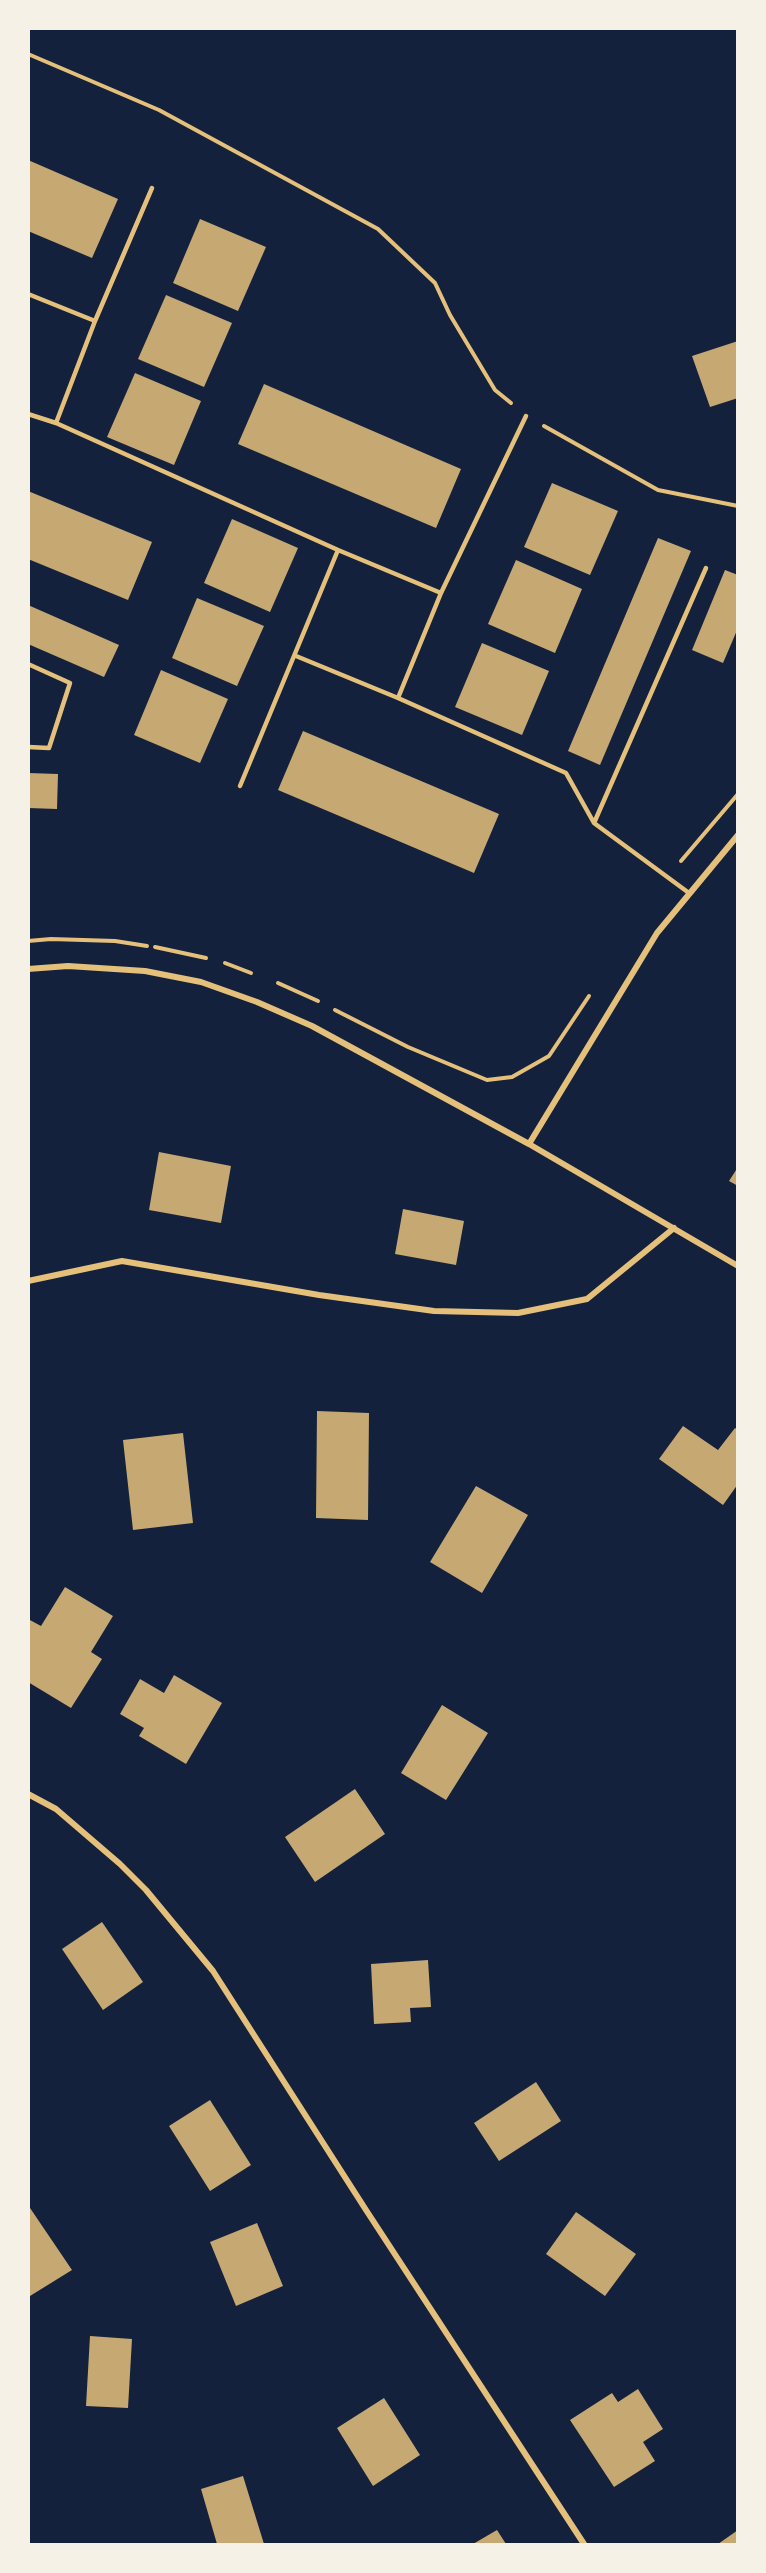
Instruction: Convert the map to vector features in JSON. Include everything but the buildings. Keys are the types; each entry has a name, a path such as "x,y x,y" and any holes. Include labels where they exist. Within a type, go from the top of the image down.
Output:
{"street":[{"path":"530,1144 657,933 738,835"},
{"path":"28,969 68,966 145,971 201,982 312,1026 530,1144 738,1266"},
{"path":"28,1281 122,1261 319,1295 434,1311 518,1313 588,1299 674,1228"},
{"path":"28,1794 56,1809 120,1864 213,1971 584,2544"}],"lane":[{"path":"56,423 95,321 152,188"},
{"path":"28,294 95,321"},
{"path":"28,414 56,423 338,550 441,593"},
{"path":"398,698 441,593 526,416"},
{"path":"240,786 296,656 338,550"},
{"path":"594,823 706,568"},
{"path":"296,656 398,698 566,773 594,823 689,892"},
{"path":"28,664 70,682 49,748 28,747"}],"path":[{"path":"28,54 159,110 378,229 435,283 450,315 495,390 526,416 658,490 738,506"},
{"path":"668,877 738,794"},
{"path":"28,941 51,939 115,941 190,952 209,959"},
{"path":"219,962 260,976"},
{"path":"270,980 323,1004"},
{"path":"334,1009 408,1047 487,1080 512,1077 549,1056 595,986"}]}
